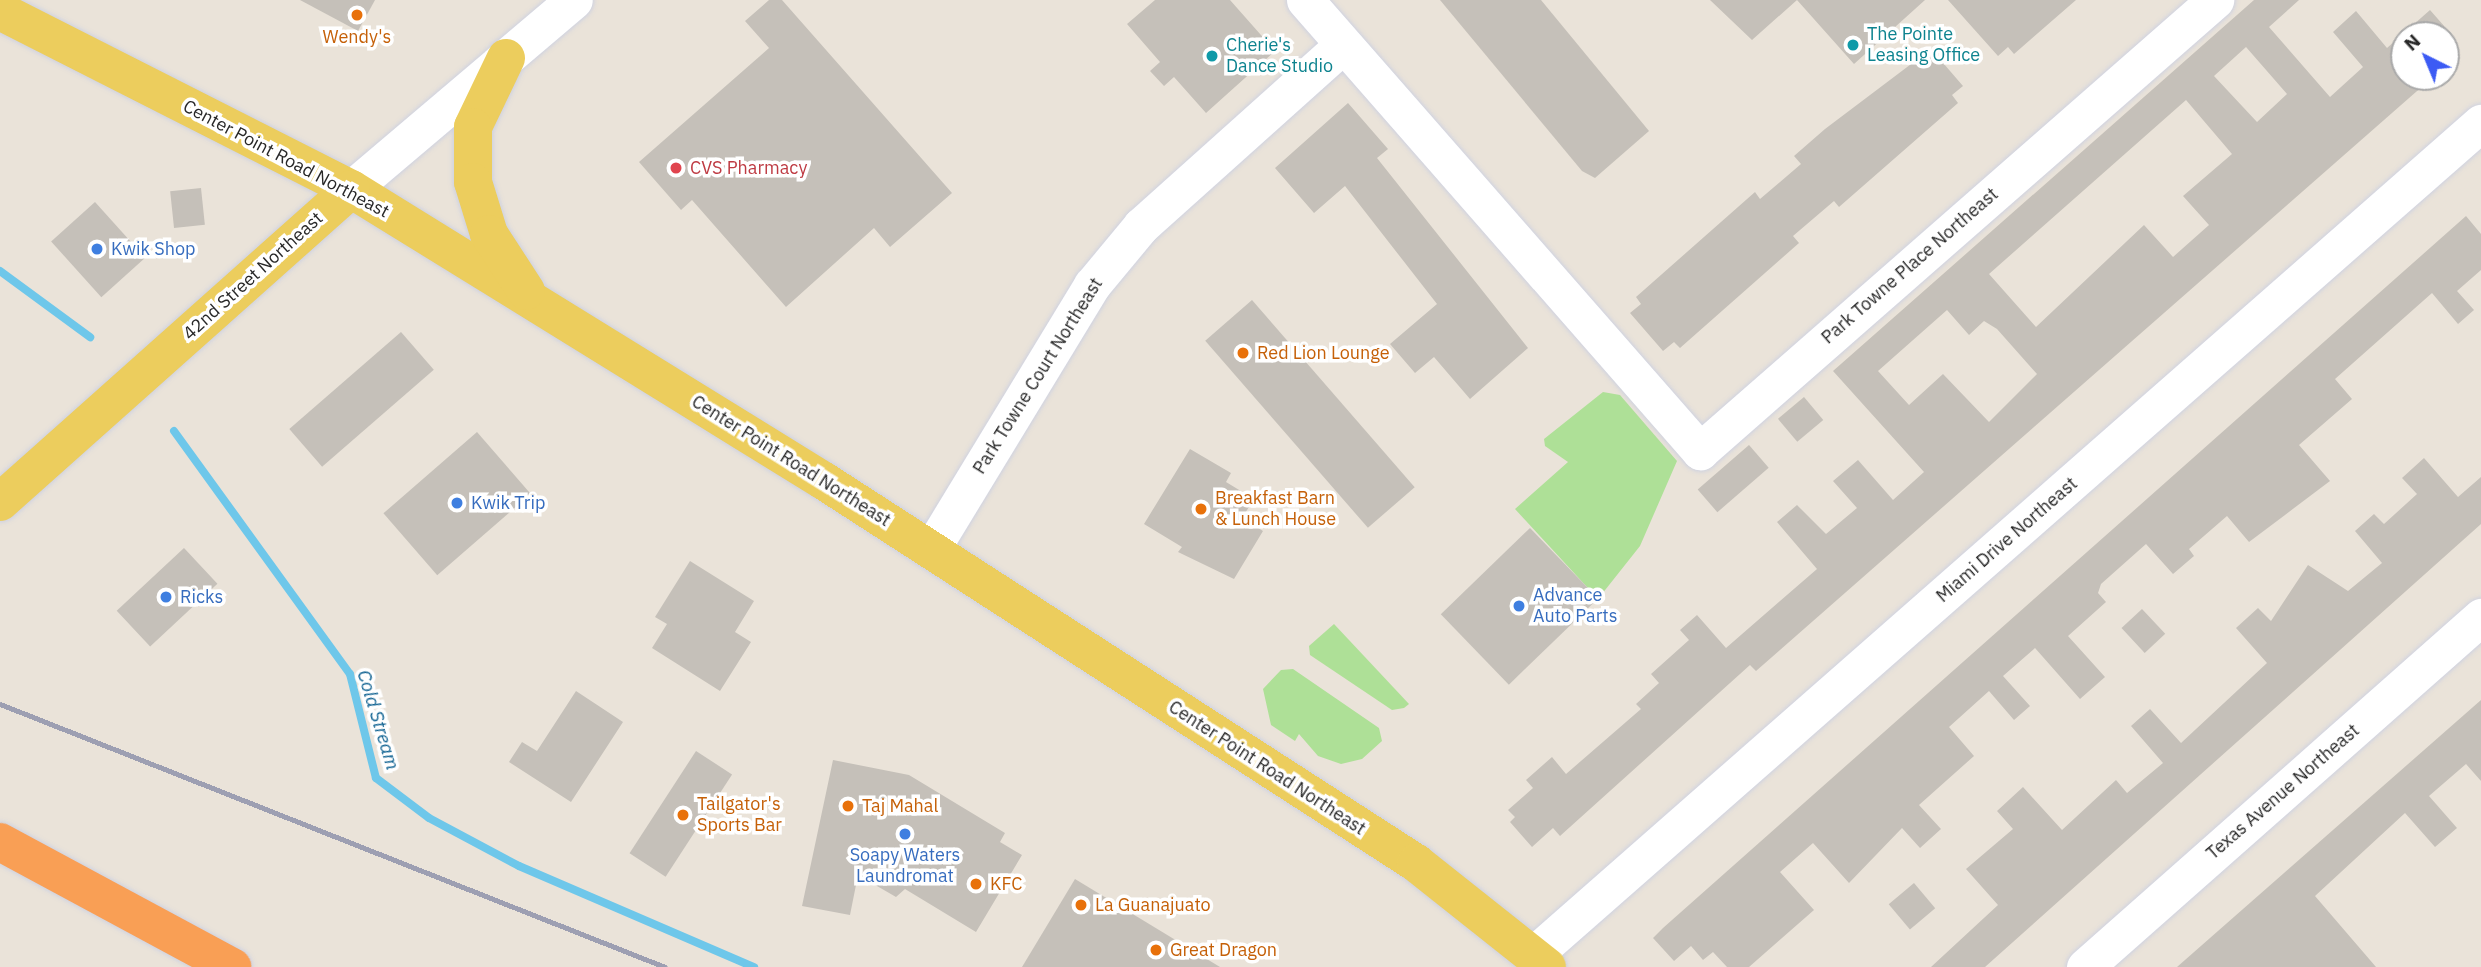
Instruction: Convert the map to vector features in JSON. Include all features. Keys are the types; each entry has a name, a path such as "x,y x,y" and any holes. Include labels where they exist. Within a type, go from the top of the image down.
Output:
{"highway":[{"path":"0,842 232,967"}],"main road":[{"name":"Center Point Road Northeast","path":"0,10 351,189 932,548 1416,863 1539,962"},
{"path":"506,58 473,127 473,182 489,234 533,302"},
{"name":"42nd Street Northeast","path":"0,502 351,189"}],"street":[{"name":"42nd Street Northeast","path":"351,189 574,0"},
{"path":"1305,0 1343,45"},
{"name":"Park Towne Place Northeast","path":"1343,45 1616,360 1700,451 2215,0"},
{"name":"Park Towne Court Northeast","path":"932,548 1092,285 1141,226 1343,45"},
{"name":"Miami Drive Northeast","path":"1539,962 2481,123"},
{"name":"Texas Avenue Northeast","path":"2085,967 2481,617"}],"green space":[{"path":"1603,392 1620,395 1677,461 1640,546 1598,599 1515,509 1568,462 1545,446 1544,439"},
{"path":"1334,624 1409,704 1404,708 1392,710 1310,655 1309,646"},
{"path":"1293,669 1379,728 1382,741 1362,759 1341,764 1318,756 1299,734 1295,741 1271,725 1263,689 1281,670"}],"building":[{"name":"Wendy's","path":"300,0 375,0 358,31"},
{"path":"769,0 782,0 952,193 890,247 874,228 786,307 692,200 681,210 639,162 769,48 745,21"},
{"name":"Cherie's Dance Studio","path":"1155,0 1230,0 1275,51 1206,113 1174,77 1164,86 1150,71 1160,62 1127,24"},
{"path":"1440,0 1541,0 1649,131 1595,178 1582,171"},
{"path":"1710,0 1797,0 1752,40"},
{"name":"The Pointe Leasing Office","path":"1797,0 1925,0 1854,64"},
{"path":"1948,0 2076,0 2014,54 2008,47 1998,56"},
{"path":"2254,0 2299,0 2269,27 2330,97 2363,67 2333,32 2356,11 2387,48 2390,45 2390,91 2417,91 1756,671 1750,665 1560,836 1553,828 1532,847 1510,822 1515,817 1508,810 1533,788 1526,780 1552,757 1566,774 1641,709 1636,704 1659,683 1651,674 1689,640 1680,630 1697,615 1726,648 1817,569 1777,522 1797,505 1826,534 1857,508 1833,481 1858,460 1893,500 1924,472 1833,371","holes":["2246,47 2287,94 2257,122 2214,76","2186,100 2232,154 2183,196 2209,225 2173,257 2144,225 2036,327 1989,274","1947,310 1969,335 1984,321 1997,329 2037,374 1989,422 1943,374 1909,405 1878,371"]},
{"path":"2430,10 2440,21 2418,21"},
{"path":"1931,49 1963,86 1952,95 1958,103 1839,207 1834,201 1793,236 1799,243 1680,348 1674,342 1663,351 1630,313 1641,304 1636,297 1755,192 1760,199 1801,164 1794,156 1825,129"},
{"path":"1348,103 1388,149 1377,158 1528,348 1470,399 1434,357 1415,373 1390,344 1437,304 1345,186 1314,213 1275,168"},
{"path":"201,188 205,225 174,228 170,191"},
{"name":"Kwik Shop","path":"95,202 145,258 101,297 51,241"},
{"path":"2466,216 2481,234 2481,270 2457,291 2474,310 2458,324 2432,293 2335,379 2352,399 2299,445 2330,481 2249,542 2227,516 2189,549 2194,556 2173,574 2146,544 2101,584 2098,593 2106,602 2068,636 2105,677 2080,699 2035,648 2003,676 2030,706 2014,720 1989,691 1949,727 1974,756 1919,805 1941,829 1920,848 1902,828 1849,883 1813,843 1780,872 1814,910 1749,967 1727,967 1713,952 1703,960 1691,946 1674,961 1653,938 1663,928"},
{"path":"1252,300 1415,487 1368,528 1205,341"},
{"path":"401,332 434,370 322,467 289,429"},
{"path":"1804,397 1823,420 1797,442 1778,419"},
{"name":"Kwik Trip","path":"477,432 531,494 437,575 383,513"},
{"path":"1749,445 1769,468 1717,512 1698,490"},
{"name":"Breakfast Barn & Lunch House","path":"1190,449 1231,473 1226,482 1254,499 1242,518 1263,531 1234,579 1178,552 1182,547 1144,524"},
{"path":"2424,458 2458,497 2481,477 2481,524 1985,967 1931,967 1998,905 1966,869 2013,829 1997,811 2023,787 2062,830 2116,780 2127,793 2163,763 2131,726 2150,709 2181,743 2267,663 2236,628 2258,608 2271,621 2308,565 2348,591 2382,563 2355,531 2374,514 2384,524 2417,494 2402,478"},
{"name":"Advance Auto Parts","path":"1530,528 1598,598 1509,685 1441,614"},
{"name":"Ricks","path":"184,548 217,584 150,647 117,611"},
{"path":"690,561 754,601 735,632 751,642 720,691 652,648 667,624 655,617"},
{"path":"2142,609 2165,634 2145,653 2122,628"},
{"path":"576,691 623,722 571,802 509,762 522,742 537,751"},
{"path":"2481,700 2481,781 2466,764 2429,796 2457,828 2435,847 2405,813 2315,896 2376,967 2177,967"},
{"path":"696,751 732,774 666,877 630,853"},
{"path":"833,760 909,775 1005,833 1000,842 1022,855 976,932 905,889 896,897 858,875 850,915 802,906"},
{"path":"1075,879 1220,967 1022,967"},
{"path":"1914,883 1935,908 1910,929 1889,904"}],"waterway":[{"name":"Cold Stream","path":"0,271 90,337"},
{"name":"Cold Stream","path":"174,431 350,674 376,778 429,818 519,866 754,967"}],"railway":[{"path":"0,704 665,967"}],"place":[{"name":"Wendy's","path":"357,15"},
{"name":"The Pointe Leasing Office","path":"1853,45"},
{"name":"Cherie's Dance Studio","path":"1212,56"},
{"name":"CVS Pharmacy","path":"676,168"},
{"name":"Kwik Shop","path":"97,249"},
{"name":"Red Lion Lounge","path":"1243,353"},
{"name":"Kwik Trip","path":"457,503"},
{"name":"Breakfast Barn & Lunch House","path":"1201,509"},
{"name":"Ricks","path":"166,597"},
{"name":"Advance Auto Parts","path":"1519,606"},
{"name":"Taj Mahal","path":"848,806"},
{"name":"Tailgator's Sports Bar","path":"683,815"},
{"name":"Soapy Waters Laundromat","path":"905,834"},
{"name":"KFC","path":"976,884"},
{"name":"La Guanajuato","path":"1081,905"},
{"name":"Great Dragon","path":"1156,950"}]}
